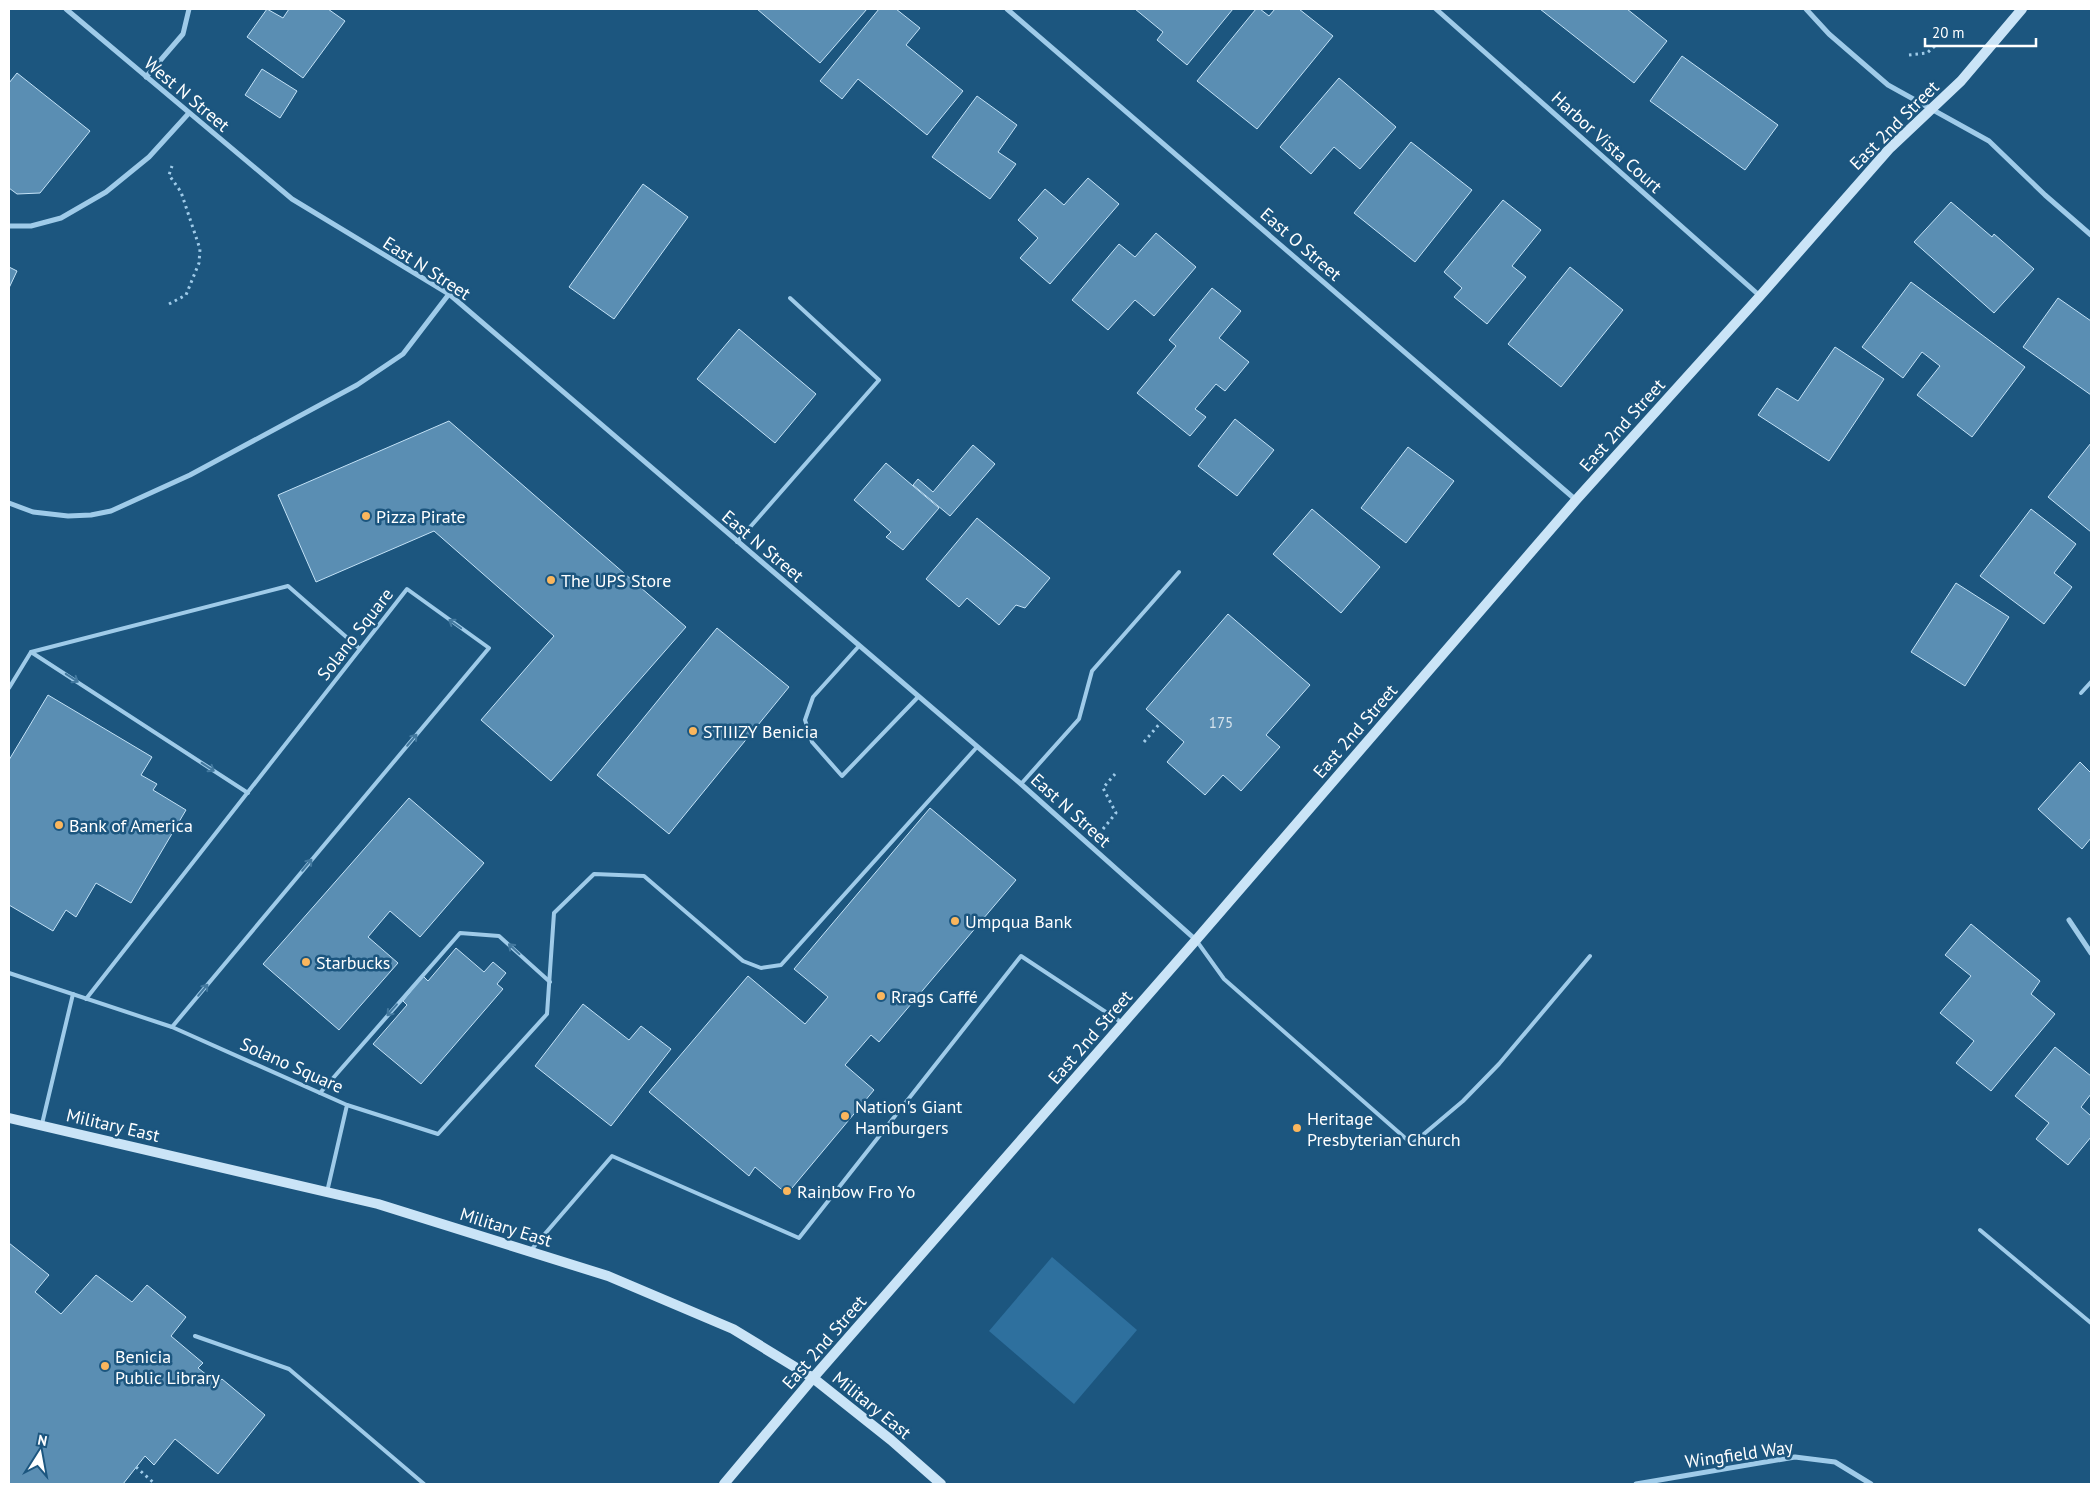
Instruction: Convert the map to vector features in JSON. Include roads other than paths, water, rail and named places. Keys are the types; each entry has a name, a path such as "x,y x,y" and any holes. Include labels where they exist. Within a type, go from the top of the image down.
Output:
{"main road":[{"name":"East 2nd Street","path":"724,1484 813,1378 1196,940 1576,500 1760,296 1890,148 1961,81 2022,9"},
{"name":"Military East","path":"9,1118 378,1204 608,1276 733,1329 813,1378 891,1440 941,1484"}],"street":[{"name":"West N Street","path":"66,9 292,199"},
{"path":"146,78 183,34 189,9"},
{"name":"East O Street","path":"1008,9 1576,500"},
{"name":"Harbor Vista Court","path":"1436,9 1760,296"},
{"path":"1806,9 1828,34 1888,85 1932,107 1989,141 2045,195 2091,234"},
{"path":"9,226 31,226 61,218 106,192 149,157 189,113"},
{"name":"East N Street","path":"292,199 449,294 1021,784 1196,940"},
{"path":"9,503 33,512 68,516 90,515 111,510 190,476 357,385 403,354 449,294"},
{"path":"2069,920 2091,952"},
{"name":"Wingfield Way","path":"1636,1484 1795,1457 1835,1462 1871,1484"}],"lane":[{"path":"737,542 879,380 790,298"},
{"path":"1021,784 1079,719 1092,671 1179,572"},
{"path":"9,688 31,652 288,586 360,650"},
{"name":"Solano Square","path":"86,999 408,590 489,648 172,1027"},
{"path":"859,646 813,697 806,720 812,742 842,776 918,697"},
{"path":"31,652 248,792"},
{"path":"2081,693 2091,682"},
{"path":"347,1105 438,1134 547,1014 554,913 594,874 644,876 743,961 761,968 781,965 978,747"},
{"path":"320,1093 460,932 499,936 550,982"},
{"path":"1196,940 1224,978 1280,1030 1412,1144 1463,1101 1499,1064 1590,956"},
{"path":"530,1251 612,1156 799,1238 1022,956 1123,1023"},
{"name":"Solano Square","path":"9,973 172,1027 347,1105 327,1192"},
{"path":"42,1126 72,994"},
{"path":"1980,1230 2091,1323"},
{"path":"195,1336 289,1369 424,1484"}],"place":[{"name":"Pizza Pirate","path":"366,516"},
{"name":"The UPS Store","path":"551,580"},
{"name":"STIIIZY Benicia","path":"693,731"},
{"name":"Bank of America","path":"59,825"},
{"name":"Umpqua Bank","path":"955,921"},
{"name":"Starbucks","path":"306,962"},
{"name":"Rrags Caffé","path":"881,996"},
{"name":"Nation's Giant Hamburgers","path":"845,1116"},
{"name":"Heritage Presbyterian Church","path":"1297,1128"},
{"name":"Rainbow Fro Yo","path":"787,1191"},
{"name":"Benicia Public Library","path":"105,1366"}]}
